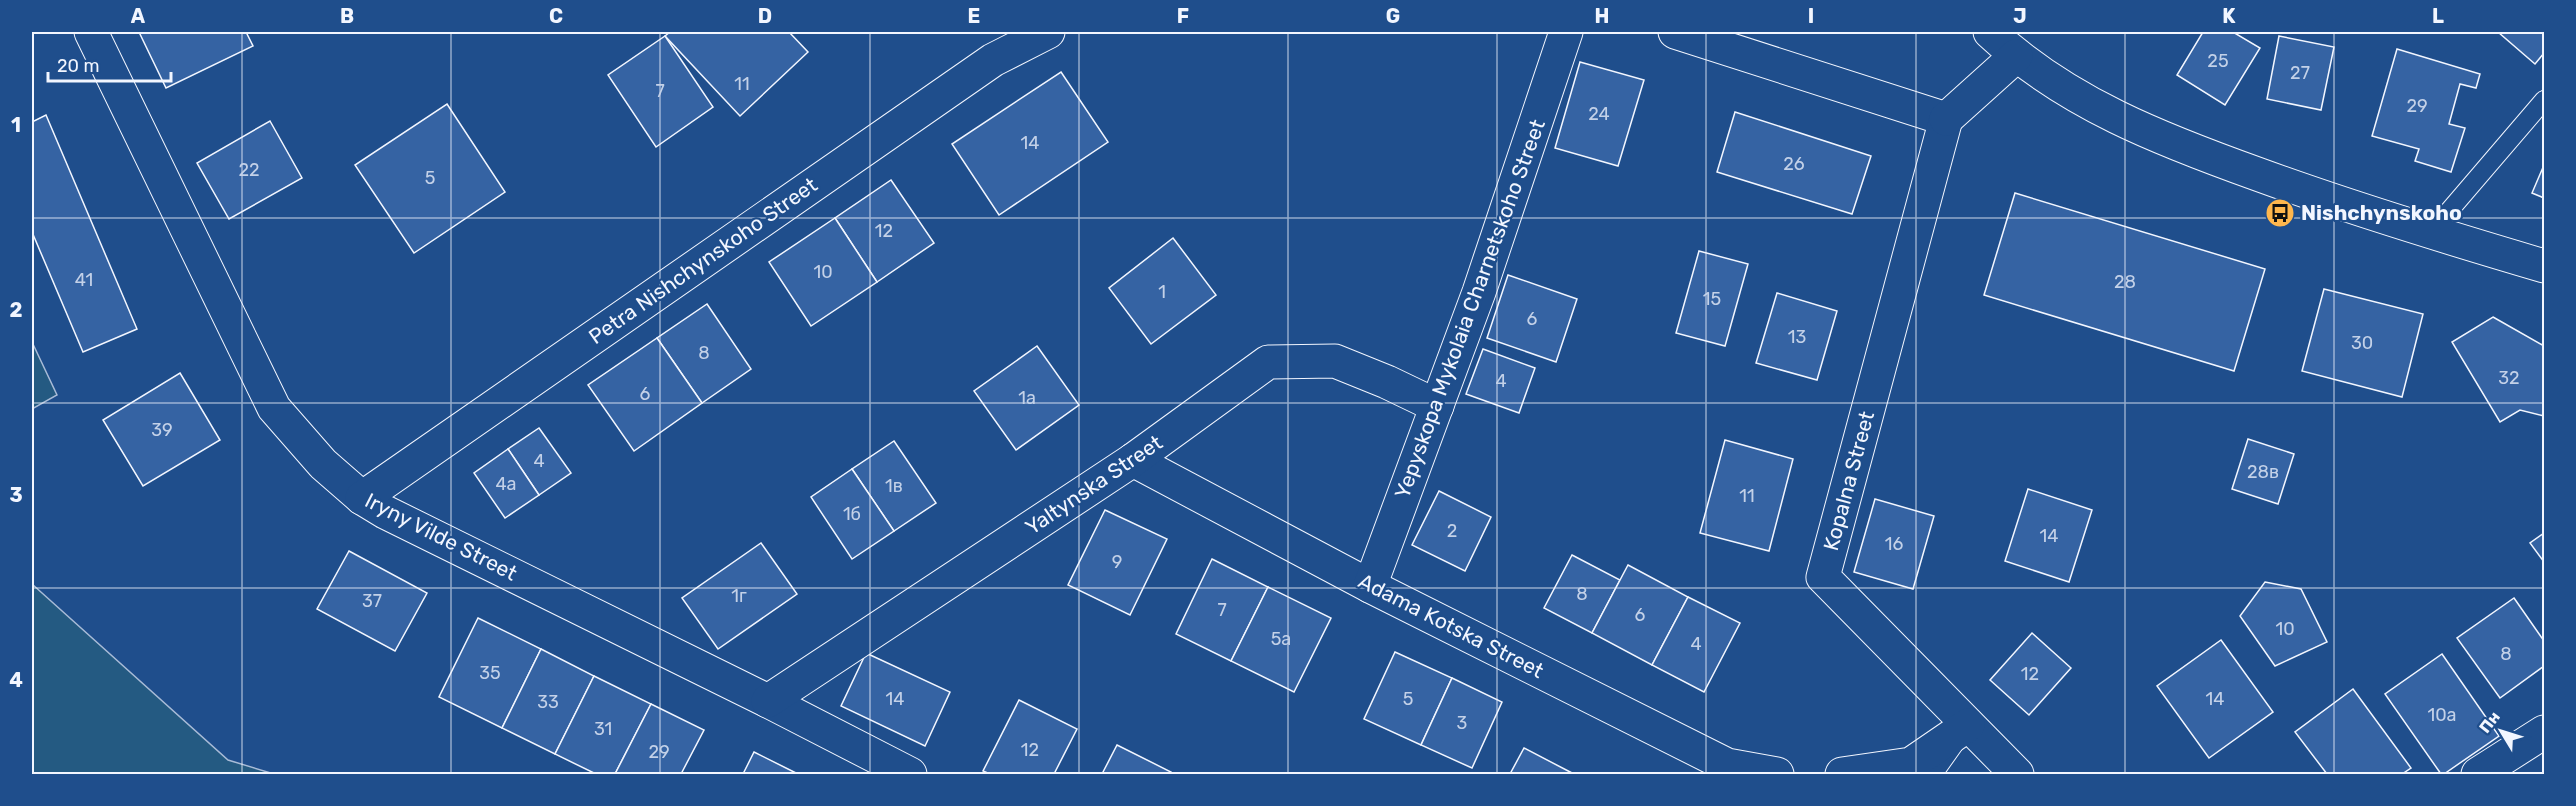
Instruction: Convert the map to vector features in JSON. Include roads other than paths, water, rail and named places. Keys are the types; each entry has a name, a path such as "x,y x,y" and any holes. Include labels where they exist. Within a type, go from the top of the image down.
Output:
{"street":[{"name":"Iryny Vilde Street","path":"91,32 274,408 323,464 362,498 416,527 910,774"},
{"name":"Petra Nishchynskoho Street","path":"362,498 993,60 1048,32"},
{"name":"Yepyskopa Mykolaia Charnetskoho Street","path":"1370,586 1483,281 1566,32"},
{"path":"1675,32 1946,118 2016,56"},
{"path":"1990,32 2016,56 2057,85 2120,120 2180,147 2307,192 2544,266"},
{"name":"Kopalna Street","path":"1946,118 1823,578 2017,774"},
{"name":"Yaltynska Street","path":"768,701 1133,460 1268,362 1335,361 1437,406"},
{"name":"Adama Kotska Street","path":"1133,460 1723,770 1776,774"},
{"path":"1842,774 1911,764 1968,724"},
{"path":"2478,774 2544,732"}],"lane":[{"path":"2431,232 2544,100"},
{"path":"1933,774 1968,724"}],"place":[{"name":"Nishchynskoho","path":"2280,213"}]}
